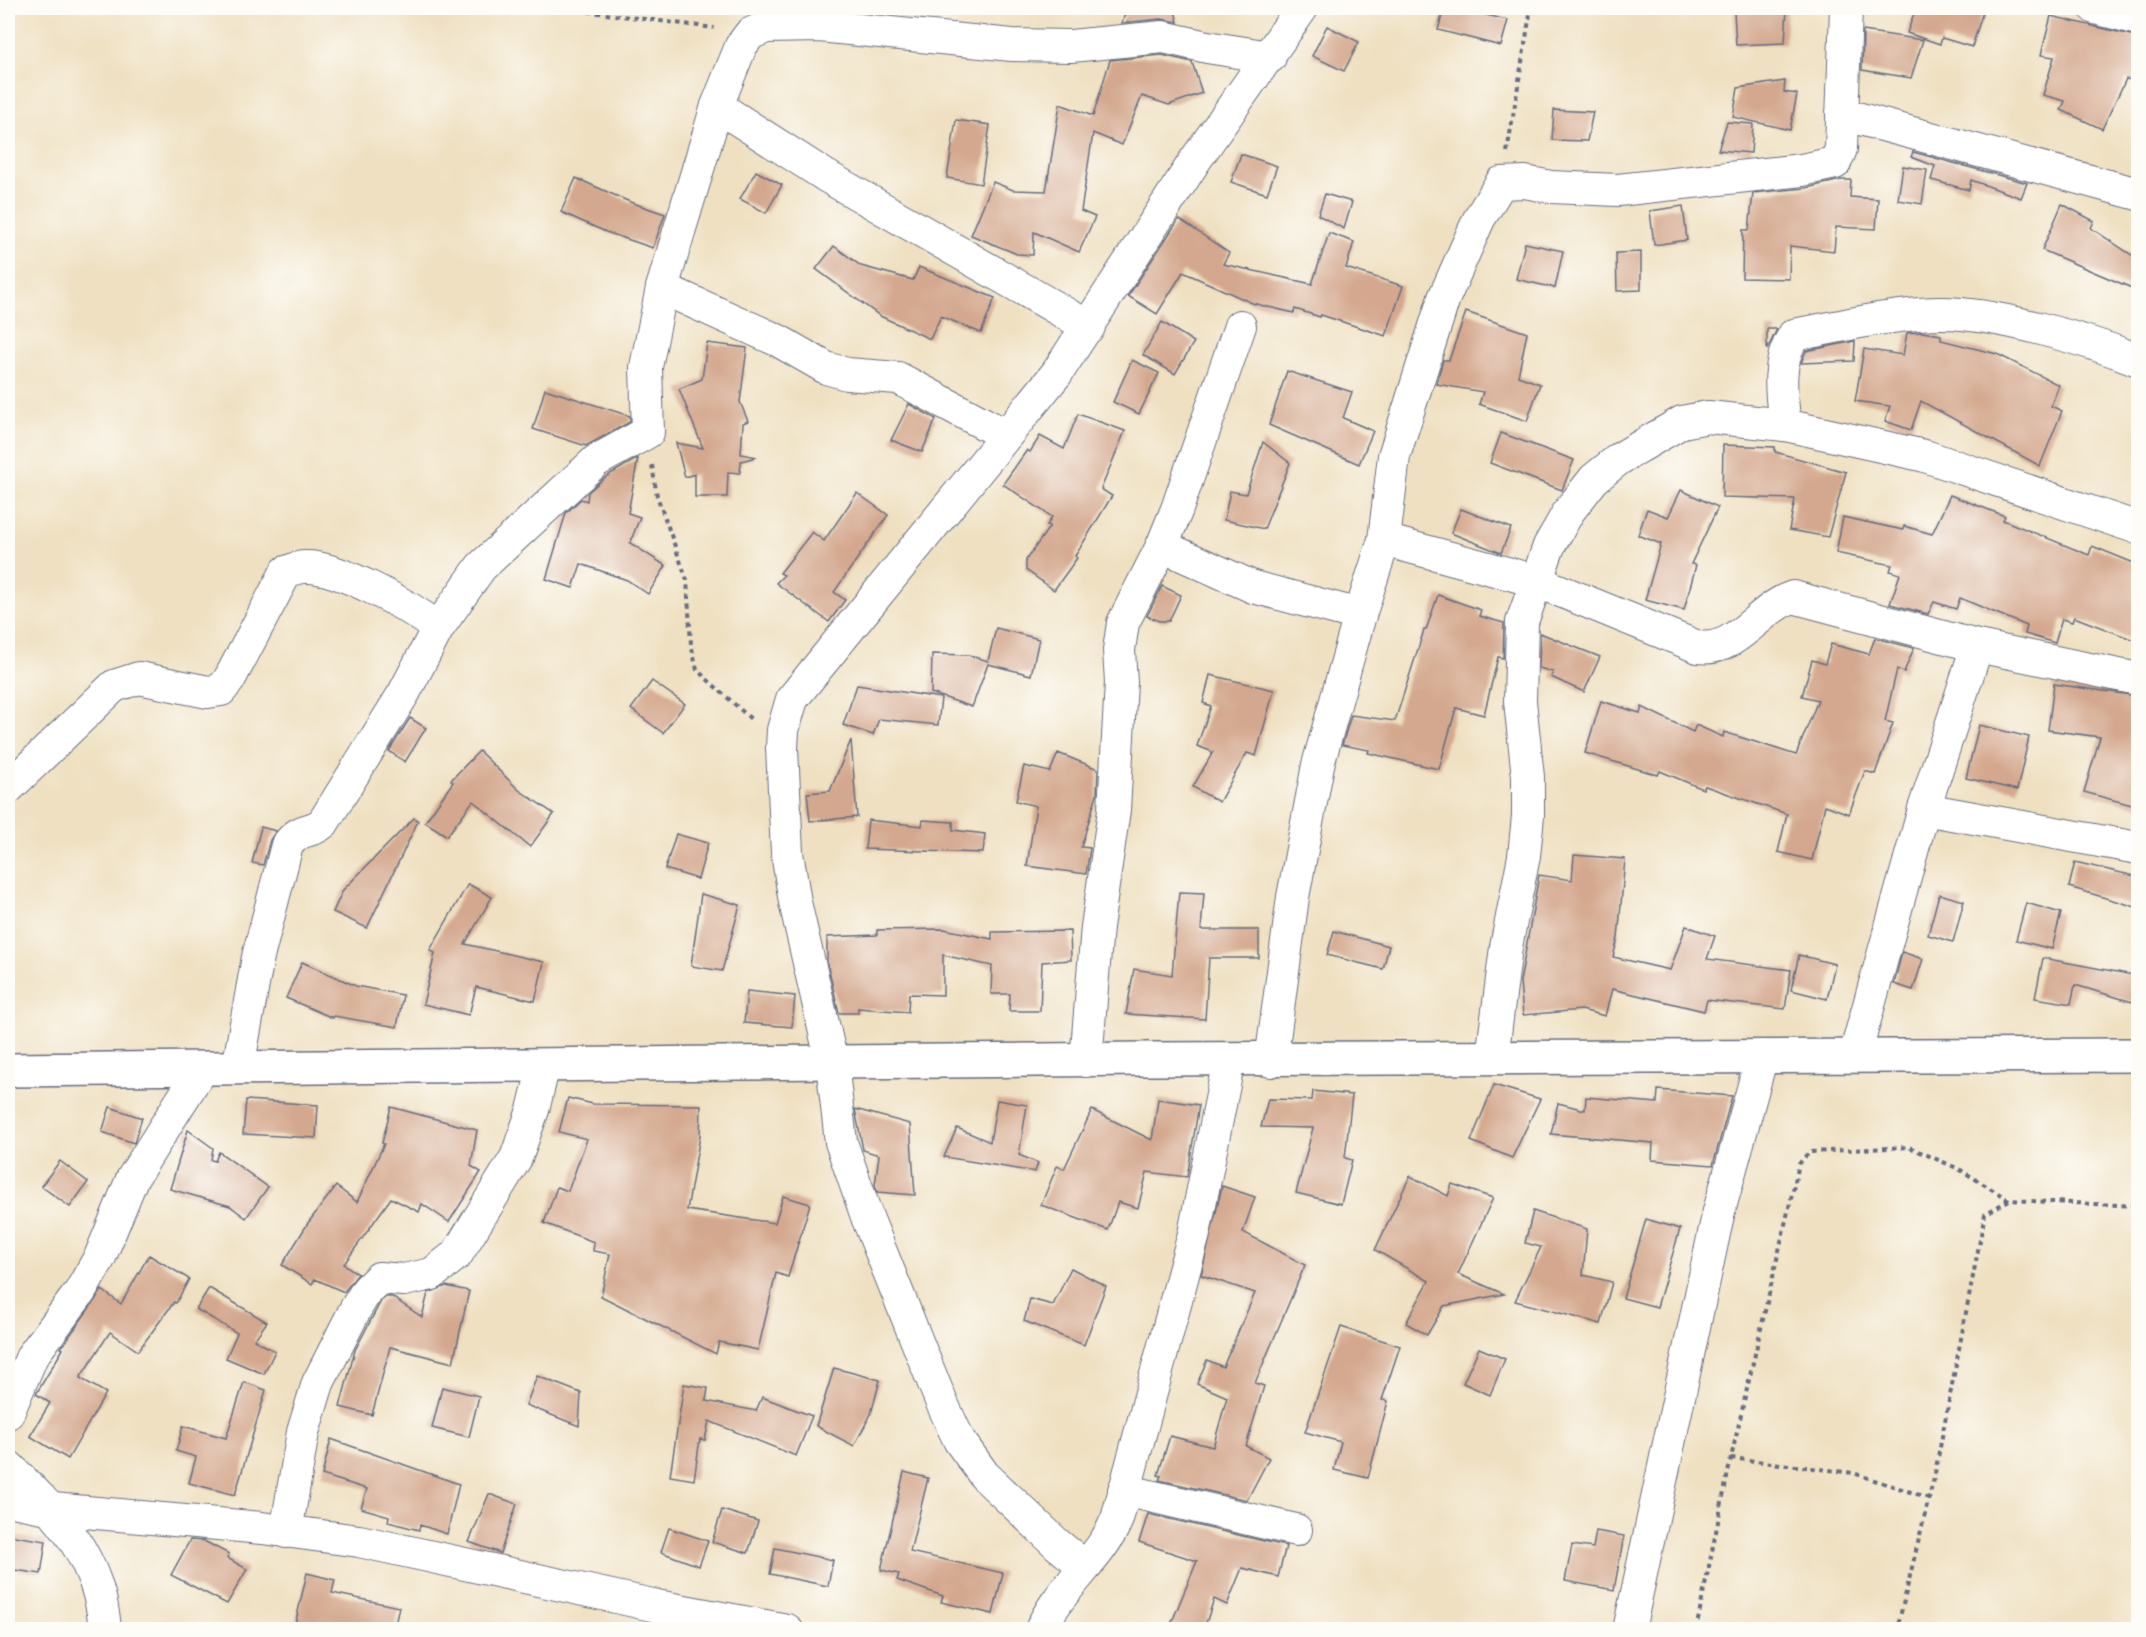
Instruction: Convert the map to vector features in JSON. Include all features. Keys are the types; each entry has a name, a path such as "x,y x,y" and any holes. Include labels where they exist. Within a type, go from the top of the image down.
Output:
{"street":[{"path":"1084,1566 984,1475 959,1440 867,1217 841,1143 832,1064 795,902 787,853 783,730 792,699 1057,374 1196,159 1270,57 1302,8"},
{"path":"1271,1060 1293,897 1318,765 1359,615 1384,540 1394,456 1444,298 1479,219 1502,183 1525,182 1551,187 1618,190 1827,166 1835,163 1841,149 1846,8"},
{"path":"2094,8 2139,19"},
{"path":"238,1068 258,957 288,845 297,832 316,828 323,823 404,693 438,628 481,567 596,461 648,432 646,367 662,288 717,106 741,46 750,34 766,27 819,26 1011,45 1071,46 1163,37 1270,57"},
{"path":"717,106 826,177 1089,327"},
{"path":"1842,114 2139,194"},
{"path":"662,288 779,341 826,368 847,375 898,378 1005,435"},
{"path":"1785,425 1781,366 1786,348 1794,335 1902,315 1941,313 1979,316 2111,350 2139,360"},
{"path":"1086,1062 1097,927 1114,810 1121,682 1119,650 1123,623 1162,546 1208,425 1240,326"},
{"path":"1492,1058 1506,947 1524,856 1527,826 1528,777 1520,691 1522,622 1549,546 1569,511 1594,479 1636,448 1682,422 1708,417 1785,425 1925,456 2139,528"},
{"path":"1384,540 1536,581 1676,640 1712,649 1724,645 1781,600 1793,597 1977,646 2139,679"},
{"path":"1162,546 1253,587 1359,615"},
{"path":"8,788 114,686 139,678 208,692 221,690 229,680 286,572 302,566 318,568 369,588 417,612 438,628"},
{"path":"1855,1055 1924,808 1977,646"},
{"path":"1924,808 2139,848"},
{"path":"8,1070 1855,1055 2139,1055"},
{"path":"1629,1629 1719,1215 1762,1056"},
{"path":"1041,1629 1047,1614 1111,1532 1194,1234 1229,1060"},
{"path":"286,1532 303,1432 318,1383 356,1308 367,1290 379,1278 404,1280 432,1274 457,1254 516,1158 533,1110 544,1065"},
{"path":"8,1413 32,1356 80,1292 100,1257 132,1179 202,1068"},
{"path":"8,1466 53,1509 81,1549 96,1583 105,1629"},
{"path":"1124,1490 1296,1530"},
{"path":"8,1500 53,1509 359,1541 683,1620 787,1629"}],"path":[{"path":"334,8 385,10 472,8"},
{"path":"516,8 568,9 750,34"},
{"path":"1502,183 1531,8"},
{"path":"648,432 657,496 687,580 691,644 697,670 750,719 783,730"},
{"path":"1695,1629 1731,1458 1799,1164 1809,1152 1909,1147 1959,1169 2010,1200 2139,1206"},
{"path":"1894,1629 1898,1626 1929,1498 1985,1214 2010,1200"},
{"path":"1731,1458 1853,1473 1929,1498"}],"building":[{"path":"1127,8 1174,8 1178,22 1161,19 1122,23"},
{"path":"1444,8 1456,8 1508,20 1501,46 1438,30"},
{"path":"1787,8 1785,43 1736,45 1734,11"},
{"path":"1916,8 1984,8 1972,47 1942,38 1940,44 1907,33"},
{"path":"2051,16 2139,37 2139,81 2126,79 2102,129 2061,110 2065,101 2043,95 2054,57 2041,55"},
{"path":"1327,26 1359,42 1344,71 1312,56"},
{"path":"1863,31 1923,40 1911,78 1862,70"},
{"path":"1162,55 1192,62 1202,93 1169,105 1142,96 1122,145 1093,133 1081,211 1095,217 1079,252 1034,232 1033,255 1017,254 971,235 993,182 1013,190 1046,191 1060,104 1093,116 1110,60"},
{"path":"1785,81 1784,92 1797,94 1790,130 1733,117 1738,88"},
{"path":"1554,110 1593,112 1587,141 1552,140"},
{"path":"956,120 990,125 981,184 947,178"},
{"path":"1727,122 1753,124 1751,153 1718,150"},
{"path":"1913,152 2027,183 2021,198 1971,180 1969,190 1931,180 1935,166 1911,157"},
{"path":"1241,154 1277,166 1267,194 1231,182"},
{"path":"1903,166 1927,170 1922,204 1898,200"},
{"path":"756,171 782,185 766,213 740,199"},
{"path":"576,178 630,202 665,214 653,248 606,232 561,212"},
{"path":"1851,180 1850,197 1878,199 1876,229 1836,227 1834,251 1790,246 1789,279 1742,278 1743,230 1749,230 1753,193 1806,188"},
{"path":"1325,194 1352,202 1344,229 1318,215"},
{"path":"2062,204 2094,221 2091,228 2139,260 2139,291 2042,250"},
{"path":"1683,206 1687,240 1654,245 1650,211"},
{"path":"1179,219 1229,253 1223,264 1312,284 1329,233 1354,242 1346,268 1403,286 1386,336 1321,315 1320,317 1295,309 1294,313 1252,303 1183,272 1157,314 1128,296"},
{"path":"1525,243 1563,251 1555,288 1516,279"},
{"path":"834,246 861,266 913,280 919,267 995,298 981,333 941,316 930,339 880,316 816,269"},
{"path":"1641,252 1641,290 1617,291 1616,253"},
{"path":"1466,312 1527,333 1518,376 1540,384 1527,421 1479,404 1483,392 1436,384 1443,360 1449,360"},
{"path":"1162,322 1194,342 1175,374 1143,355"},
{"path":"1767,329 1777,329 1767,350"},
{"path":"1922,332 1941,335 1941,340 1997,354 2059,385 2051,406 2062,411 2040,466 1921,401 1911,430 1885,421 1890,406 1855,401 1864,349 1903,355 1907,333"},
{"path":"1855,341 1854,361 1801,363 1806,351"},
{"path":"707,343 747,348 740,402 748,421 743,423 741,454 757,457 741,461 740,473 728,472 727,497 695,497 695,474 685,477 676,443 703,448 679,389 702,379"},
{"path":"1132,360 1159,373 1139,414 1113,402"},
{"path":"1287,371 1352,392 1343,418 1373,431 1359,464 1269,425"},
{"path":"545,389 630,416 630,422 586,446 533,429"},
{"path":"909,404 936,419 922,452 891,440"},
{"path":"1078,414 1125,431 1101,489 1112,496 1075,556 1077,558 1054,590 1026,570 1026,560 1050,526 1047,525 1052,517 1003,484 1027,450 1030,452 1040,436 1064,449"},
{"path":"1501,433 1574,460 1562,490 1490,463"},
{"path":"1263,442 1290,463 1264,529 1224,520 1230,491 1246,494"},
{"path":"1723,445 1775,447 1775,452 1846,472 1828,537 1789,530 1795,499 1722,497"},
{"path":"638,458 628,513 640,517 630,543 666,566 648,594 627,580 581,564 573,588 546,579 566,513 581,499 587,501 588,492 607,476"},
{"path":"1681,490 1718,507 1691,564 1696,565 1684,610 1645,600 1661,544 1638,535 1647,509 1668,517"},
{"path":"857,493 888,515 834,592 845,600 829,622 776,583 784,575 780,573 812,532 824,541"},
{"path":"1950,495 2005,516 2003,520 2089,555 2092,546 2139,565 2139,642 2074,617 2072,622 2062,619 2055,643 2025,634 2027,626 1960,598 1956,609 1934,602 1928,614 1890,604 1900,574 1890,571 1892,565 1836,553 1843,517 1903,530 1904,526 1932,534"},
{"path":"1461,509 1511,528 1501,553 1451,533"},
{"path":"1162,586 1181,595 1169,621 1159,621 1147,616"},
{"path":"1438,595 1481,610 1479,616 1504,623 1503,658 1498,657 1484,715 1456,708 1439,769 1342,745 1351,715 1395,721 1424,630 1426,630"},
{"path":"996,628 1039,639 1031,675 988,664 972,707 931,693 932,654 969,655 988,661"},
{"path":"1540,633 1600,657 1584,692 1551,677 1553,672 1539,668"},
{"path":"1875,638 1914,648 1904,672 1897,669 1885,721 1893,723 1875,774 1865,771 1849,814 1825,805 1812,860 1778,852 1787,814 1705,786 1703,789 1660,771 1658,775 1585,753 1601,701 1640,713 1642,707 1693,732 1696,725 1723,737 1724,732 1796,755 1818,700 1802,696 1812,660 1825,664 1831,644 1869,654"},
{"path":"1210,675 1274,690 1256,756 1247,753 1219,802 1193,787 1213,752 1197,746 1211,706 1203,703"},
{"path":"652,681 685,704 663,733 631,709"},
{"path":"2054,684 2139,696 2139,807 2084,792 2100,737 2048,730"},
{"path":"857,685 941,698 938,725 879,719 873,735 843,725"},
{"path":"410,718 426,728 405,762 389,751"},
{"path":"1979,725 2029,737 2017,790 1966,778"},
{"path":"851,740 857,817 810,821 807,793 830,791"},
{"path":"479,751 519,790 554,814 530,847 473,801 447,836 425,822 453,782 451,780"},
{"path":"1058,753 1098,769 1097,794 1081,847 1090,848 1086,874 1027,866 1036,806 1016,801 1024,766 1050,772"},
{"path":"414,818 418,821 367,928 333,912 343,890"},
{"path":"868,820 922,826 923,820 953,822 953,830 985,834 983,853 865,849"},
{"path":"261,827 276,831 270,840 263,865 252,863"},
{"path":"676,834 708,843 698,879 665,869"},
{"path":"1574,855 1625,859 1618,938 1613,957 1670,970 1686,926 1715,936 1707,959 1791,970 1785,1009 1707,1000 1704,1011 1612,989 1605,1016 1582,1010 1523,1015 1520,982 1539,875 1572,880"},
{"path":"2075,862 2139,877 2139,908 2069,887"},
{"path":"468,884 492,897 465,944 544,962 535,1001 476,987 469,1015 423,1004 435,953 430,950"},
{"path":"1179,892 1204,893 1201,930 1259,930 1259,958 1209,958 1205,1019 1126,1014 1134,969 1172,975"},
{"path":"701,894 740,905 722,971 691,966"},
{"path":"1939,894 1964,901 1953,942 1928,935"},
{"path":"2026,903 2061,913 2052,949 2016,940"},
{"path":"944,929 992,939 992,932 1070,931 1071,960 1042,962 1040,1011 1009,1011 1010,994 991,994 992,966 943,955 943,995 909,994 908,1012 858,1008 858,1013 839,1013 827,962 827,937 877,935 877,930"},
{"path":"1334,931 1389,946 1383,969 1327,955"},
{"path":"1902,952 1923,959 1913,990 1894,984"},
{"path":"1799,955 1835,964 1827,999 1791,990"},
{"path":"2043,958 2139,976 2139,1004 2075,985 2071,1004 2035,998"},
{"path":"302,962 356,986 403,995 397,1027 334,1016 333,1018 286,998"},
{"path":"747,991 795,996 792,1027 744,1023"},
{"path":"1494,1085 1540,1099 1512,1158 1471,1141"},
{"path":"1658,1090 1732,1096 1713,1165 1652,1160 1653,1143 1551,1134 1558,1103 1585,1110 1586,1097 1657,1103"},
{"path":"1313,1091 1352,1095 1345,1158 1352,1160 1341,1204 1296,1193 1313,1128 1261,1127 1268,1099 1312,1100"},
{"path":"568,1098 593,1104 701,1105 700,1136 687,1210 775,1223 783,1196 810,1204 788,1277 776,1273 758,1350 719,1342 716,1354 601,1296 610,1254 593,1251 594,1242 544,1223 557,1187 568,1191 587,1139 559,1132"},
{"path":"1158,1099 1199,1105 1187,1177 1147,1172 1138,1208 1118,1202 1108,1230 1041,1205 1057,1166 1064,1169 1092,1110 1152,1140"},
{"path":"246,1100 318,1105 316,1138 243,1134"},
{"path":"997,1100 1027,1105 1019,1155 1038,1163 1035,1172 944,1157 957,1128 990,1142"},
{"path":"110,1107 142,1118 134,1143 102,1132"},
{"path":"391,1107 477,1130 471,1166 481,1172 449,1222 422,1204 419,1212 391,1198 344,1264 358,1274 344,1292 315,1279 312,1284 282,1265 308,1223 336,1186 357,1202 384,1144 382,1143"},
{"path":"855,1109 910,1124 915,1195 877,1192 875,1185 879,1155 863,1150"},
{"path":"188,1130 213,1148 211,1160 215,1161 219,1152 268,1187 246,1218 230,1206 170,1189"},
{"path":"60,1161 88,1182 70,1207 41,1186"},
{"path":"1410,1176 1448,1196 1452,1184 1493,1198 1458,1274 1504,1294 1444,1306 1427,1335 1406,1323 1429,1281 1375,1250"},
{"path":"1222,1186 1255,1197 1243,1232 1305,1265 1255,1383 1264,1386 1246,1446 1269,1458 1247,1500 1159,1480 1161,1476 1158,1475 1170,1436 1213,1447 1227,1397 1197,1384 1207,1360 1223,1367 1255,1293 1201,1275"},
{"path":"1533,1211 1587,1229 1583,1275 1612,1282 1601,1324 1515,1301 1541,1247 1525,1243"},
{"path":"1646,1219 1680,1229 1657,1307 1623,1298"},
{"path":"149,1255 189,1279 176,1303 174,1302 138,1351 110,1332 80,1378 106,1393 68,1459 30,1436 50,1403 36,1394 63,1349 61,1348 102,1290 121,1304"},
{"path":"1071,1268 1106,1286 1084,1345 1024,1321 1030,1299 1053,1305"},
{"path":"446,1286 469,1291 453,1363 390,1347 372,1415 340,1407 355,1350 381,1301 386,1297 392,1297 422,1317 428,1293"},
{"path":"209,1288 267,1322 254,1340 275,1351 264,1374 226,1358 237,1333 196,1309"},
{"path":"1341,1327 1400,1346 1382,1400 1388,1401 1368,1478 1334,1470 1341,1442 1305,1432"},
{"path":"1479,1348 1505,1359 1490,1395 1463,1383"},
{"path":"834,1368 880,1380 871,1414 854,1446 816,1426"},
{"path":"537,1376 581,1393 579,1426 526,1405"},
{"path":"244,1382 266,1390 235,1495 189,1483 196,1457 176,1451 183,1426 226,1438"},
{"path":"684,1384 708,1388 706,1401 756,1411 762,1397 812,1416 796,1456 709,1421 705,1440 700,1439 694,1480 670,1476"},
{"path":"442,1387 479,1396 469,1437 432,1428"},
{"path":"331,1439 459,1484 447,1534 420,1525 419,1530 388,1522 389,1516 361,1508 367,1489 322,1475"},
{"path":"904,1472 928,1478 910,1552 1003,1573 993,1614 941,1602 943,1596 897,1580 899,1574 881,1570"},
{"path":"489,1494 517,1504 500,1553 469,1542"},
{"path":"722,1510 758,1521 748,1553 712,1542"},
{"path":"1148,1514 1286,1546 1278,1577 1242,1568 1227,1605 1214,1599 1204,1629 1169,1629 1197,1561 1139,1542"},
{"path":"669,1528 708,1541 699,1566 661,1552"},
{"path":"1596,1531 1624,1536 1614,1590 1565,1581 1572,1545 1593,1548"},
{"path":"8,1535 46,1541 41,1574 8,1569"},
{"path":"190,1540 204,1541 229,1554 227,1558 247,1569 227,1604 171,1575"},
{"path":"775,1548 833,1560 828,1586 770,1574"},
{"path":"307,1573 335,1580 332,1593 399,1607 394,1629 294,1629"}]}
